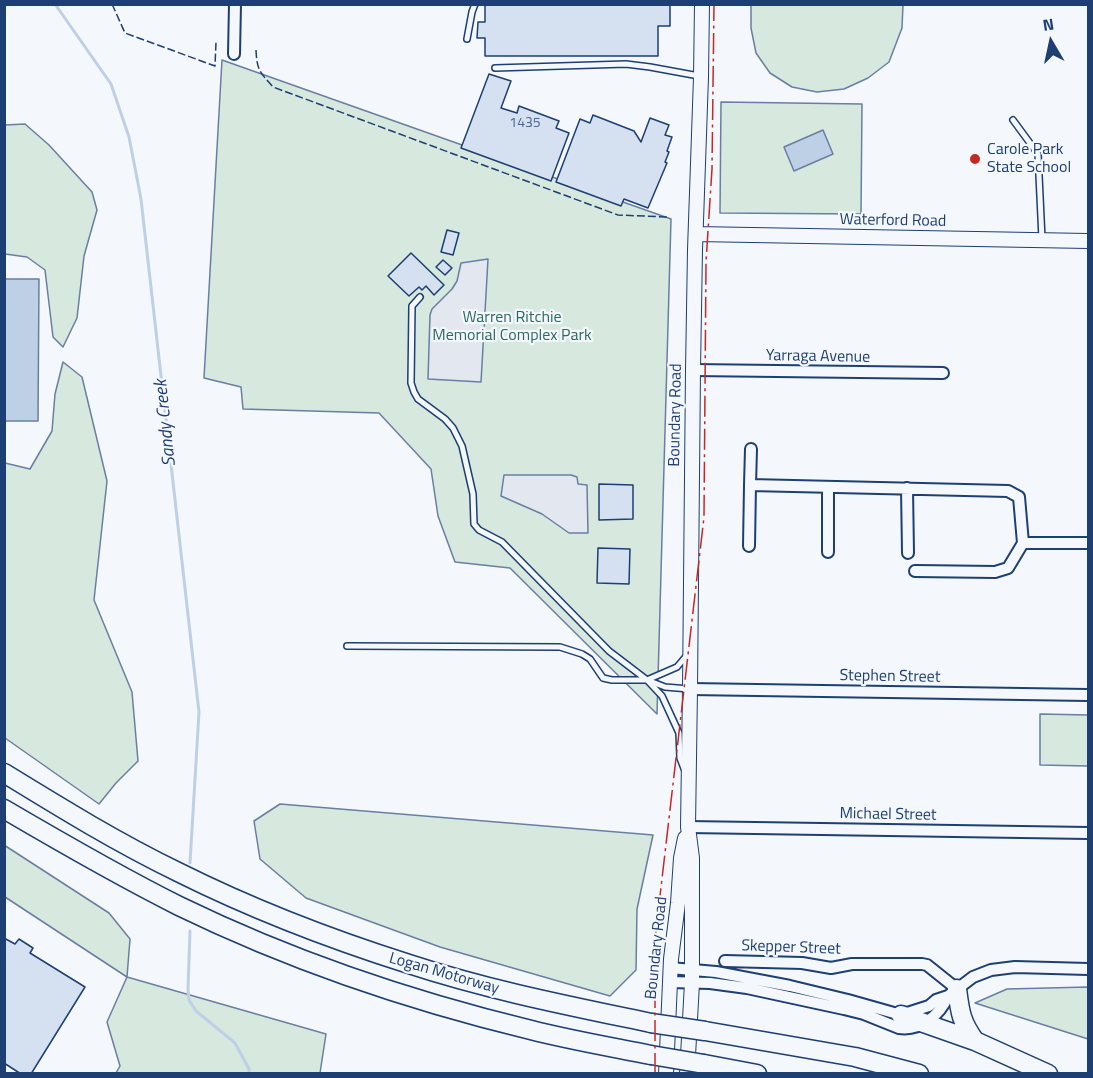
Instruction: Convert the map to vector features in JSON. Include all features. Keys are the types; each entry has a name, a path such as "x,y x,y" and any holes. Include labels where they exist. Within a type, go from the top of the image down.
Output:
{"highway":[{"name":"Logan Motorway","path":"4,773 103,833 179,873 323,935 409,964 558,1004 651,1023 855,1057 919,1074"},
{"name":"Logan Motorway","path":"4,809 81,855 181,907 309,961 494,1021 568,1039 757,1074"},
{"path":"952,992 963,1023 975,1041"},
{"path":"901,1015 975,1041 1048,1074"}],"main road":[{"name":"Boundary Road","path":"687,1074 692,976 692,858 688,827 688,781 693,370 702,4"},
{"name":"Waterford Road","path":"696,234 1089,241"},
{"name":"Boundary Road","path":"666,1074 669,975 680,893 681,858 688,827"}],"street":[{"path":"234,54 235,4"},
{"name":"Yarraga Avenue","path":"693,370 943,373"},
{"path":"749,546 751,448"},
{"path":"750,485 1008,491 1019,497 1023,543 1008,568 995,572 915,571"},
{"path":"828,486 828,552"},
{"path":"907,488 908,553"},
{"path":"1023,543 1089,543"},
{"name":"Stephen Street","path":"690,689 1089,695"},
{"name":"Michael Street","path":"688,827 1089,833"},
{"name":"Skepper Street","path":"724,961 802,963 831,968 852,964 922,964 927,965 952,992"},
{"path":"669,975 692,976 716,972 815,991 901,1015 929,1006 973,976 991,970 1015,967 1089,969"},
{"path":"692,976 710,983 747,988 864,1014 899,1028 910,1028 925,1023 944,1007 952,992"}],"lane":[{"path":"467,39 474,4"},
{"path":"495,68 626,64 701,77"},
{"path":"1013,120 1038,154 1042,240"},
{"path":"420,297 411,306 411,383 418,399 445,419 453,428 462,446 473,494 474,524 478,530 502,542 609,651 647,680 662,696 679,733 680,758 688,781"},
{"path":"347,646 560,647 590,659 603,678 647,680 665,687 690,689"},
{"path":"647,680 677,667 691,651"}],"green space":[{"path":"751,5 903,5 902,28 889,62 868,78 844,89 817,92 792,87 770,73 756,53 751,28"},
{"name":"Warren Ritchie Memorial Complex Park","path":"222,60 671,219 657,714 510,568 455,562 438,516 431,469 379,413 243,409 241,387 204,378"},
{"path":"721,102 862,104 861,214 720,213"},
{"path":"25,124 49,145 92,192 97,210 84,256 77,318 63,347 53,337 45,270 27,257 5,254 5,125"},
{"path":"63,362 82,377 107,481 94,600 132,692 138,761 99,804 5,738 5,463 30,469 52,431 55,394"},
{"path":"1040,714 1088,715 1088,766 1040,765"},
{"path":"280,804 653,835 637,909 636,970 610,996 440,947 306,898 260,859 254,821"},
{"path":"4,845 109,913 130,939 127,977 5,897"},
{"path":"127,977 326,1034 320,1073 116,1073 120,1066 107,1022"},
{"path":"1088,987 1088,1039 975,1003 1007,989"}],"shaded area":[{"path":"488,259 481,382 428,379 432,309 452,289 457,281 461,263"},
{"path":"504,475 571,475 577,477 578,484 587,485 588,533 569,533 542,514 501,496"}],"water":[{"path":"823,130 833,154 794,171 784,147"},
{"path":"5,279 39,279 38,421 5,421"}],"building":[{"path":"670,4 670,26 658,26 658,56 485,56 485,38 477,38 478,22 485,22 485,5"},
{"path":"489,74 511,81 501,108 517,113 519,106 559,121 556,128 569,133 551,181 461,148"},
{"path":"593,115 634,131 641,142 650,118 669,125 665,135 672,137 667,151 669,152 665,162 667,163 648,208 624,199 621,206 556,182 580,119 590,123"},
{"path":"447,230 459,233 453,255 441,252"},
{"path":"411,253 444,285 434,295 426,286 422,290 419,287 409,296 388,276"},
{"path":"443,260 452,268 445,275 436,267"},
{"path":"599,484 633,485 633,519 599,520"},
{"path":"598,548 630,549 629,584 597,583"},
{"path":"4,938 15,944 19,939 33,948 30,953 85,987 31,1074 21,1074 4,1063"}],"waterway":[{"name":"Sandy Creek","path":"55,4 111,84 129,137 141,199 199,712 190,863"},
{"name":"Sandy Creek","path":"190,931 189,1000 196,1011 235,1043 249,1069 249,1074"}],"fence":[{"path":"112,4 125,33 215,66 216,42"},
{"path":"256,50 260,71 273,87 618,215 667,217"}],"power":[{"path":"655,1074 655,939 704,517 706,262 712,169 714,4"}],"place":[{"name":"Carole Park State School","path":"975,159"}]}
